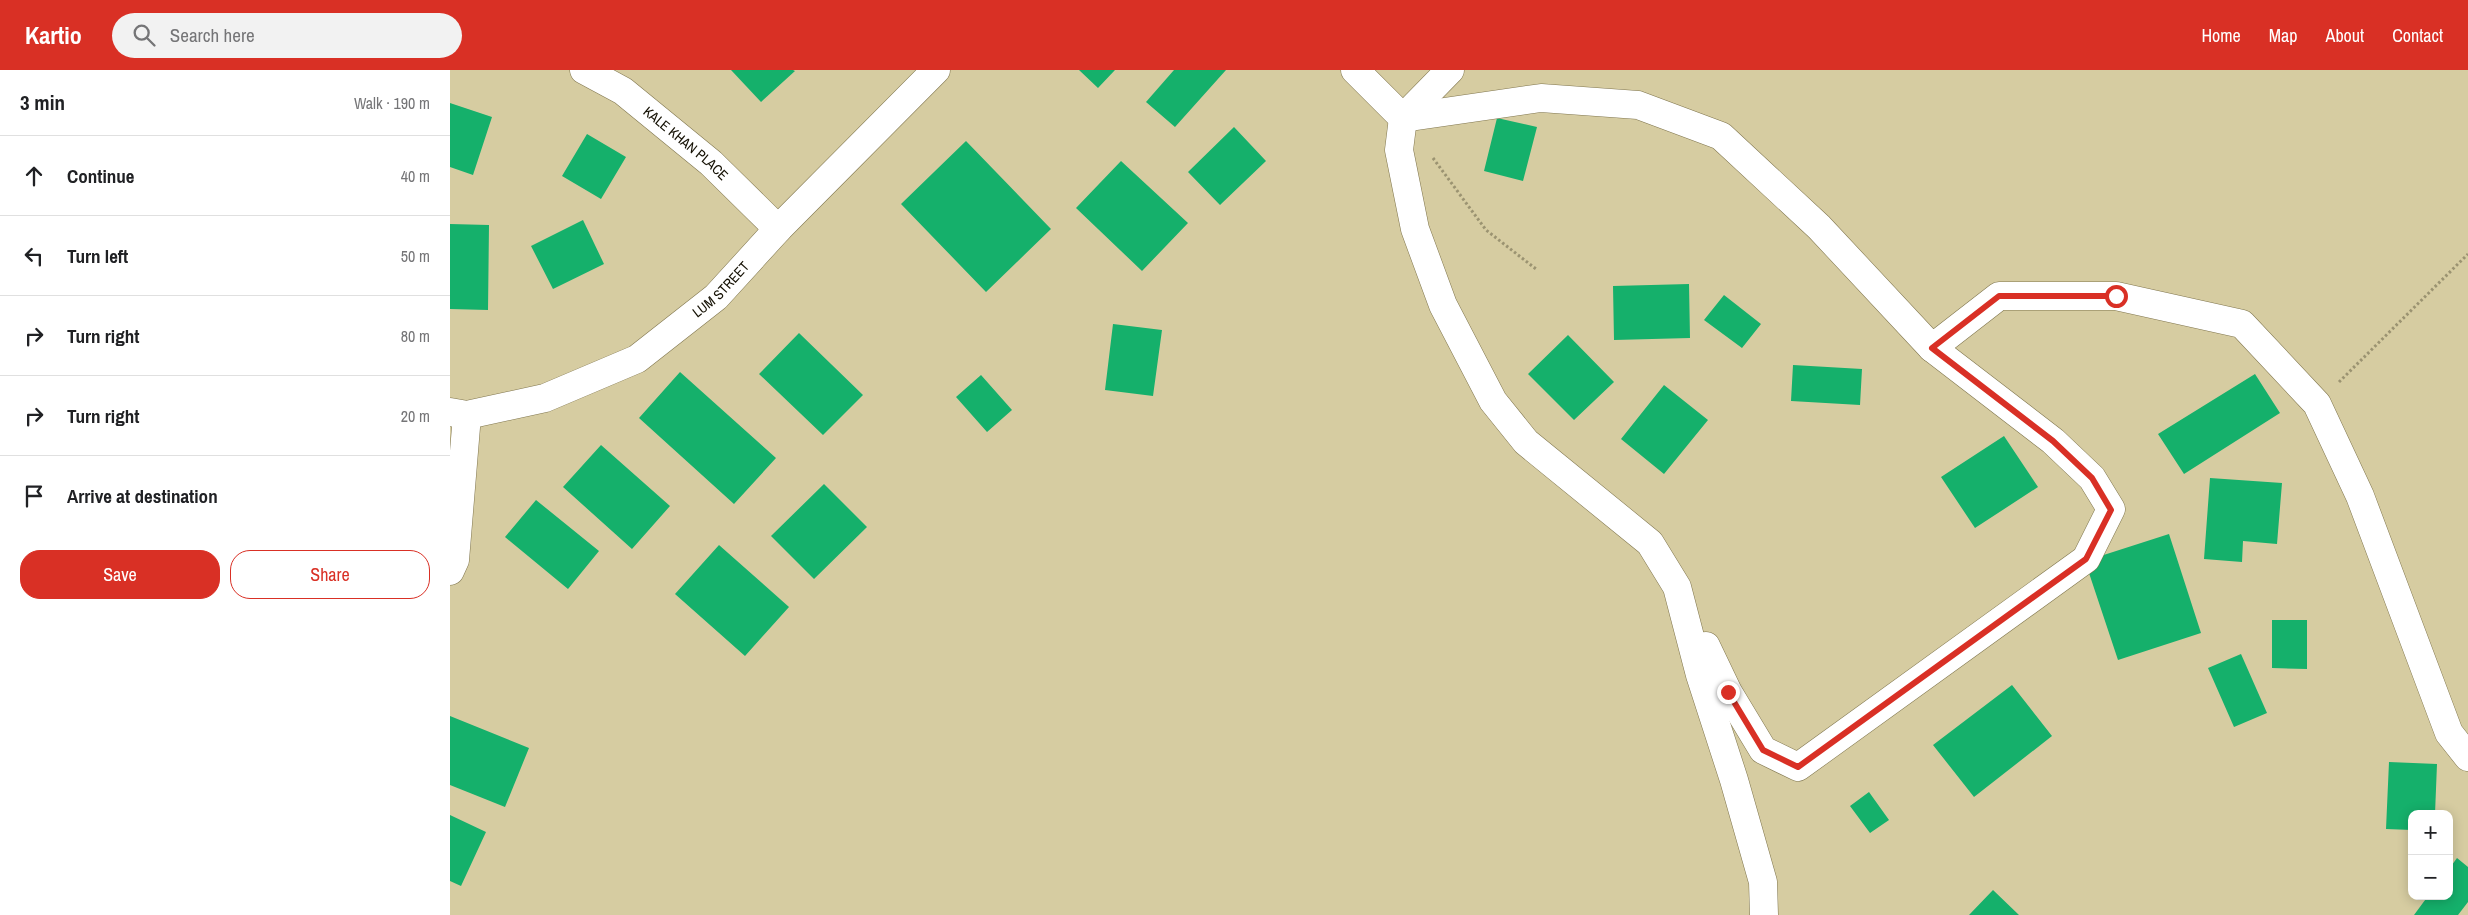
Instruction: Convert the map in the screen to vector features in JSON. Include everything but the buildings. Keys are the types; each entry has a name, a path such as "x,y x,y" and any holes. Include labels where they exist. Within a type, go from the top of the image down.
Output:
{"street":[{"name":"KALE KHAN PLACE","path":"584,70 623,91 696,151 778,229"},
{"name":"LUM STREET","path":"458,414 545,398 637,359 716,298 778,229 936,70"},
{"path":"1356,70 1403,118"},
{"path":"1403,118 1541,98 1638,105 1721,136 1819,227 1932,348 2053,441 2092,478 2111,510 2086,559 1798,767 1763,750 1728,692 1677,587 1650,543 1526,442 1493,401 1443,305 1415,229 1399,150 1403,118 1450,70"},
{"path":"1932,348 1999,296 2116,296 2242,324 2317,404 2360,496 2449,733 2468,757"},
{"path":"450,571 455,560 458,414"},
{"path":"1677,587 1700,675 1734,780 1762,882 1764,915"}],"path":[{"path":"1403,118 1486,230 1536,269"},
{"path":"2317,404 2468,254"}],"route":[{"path":"1728,692 1763,750 1798,767 1908,690 2086,559 2111,510 2092,478 2053,441 1932,348 1999,296 2116,296"}]}
